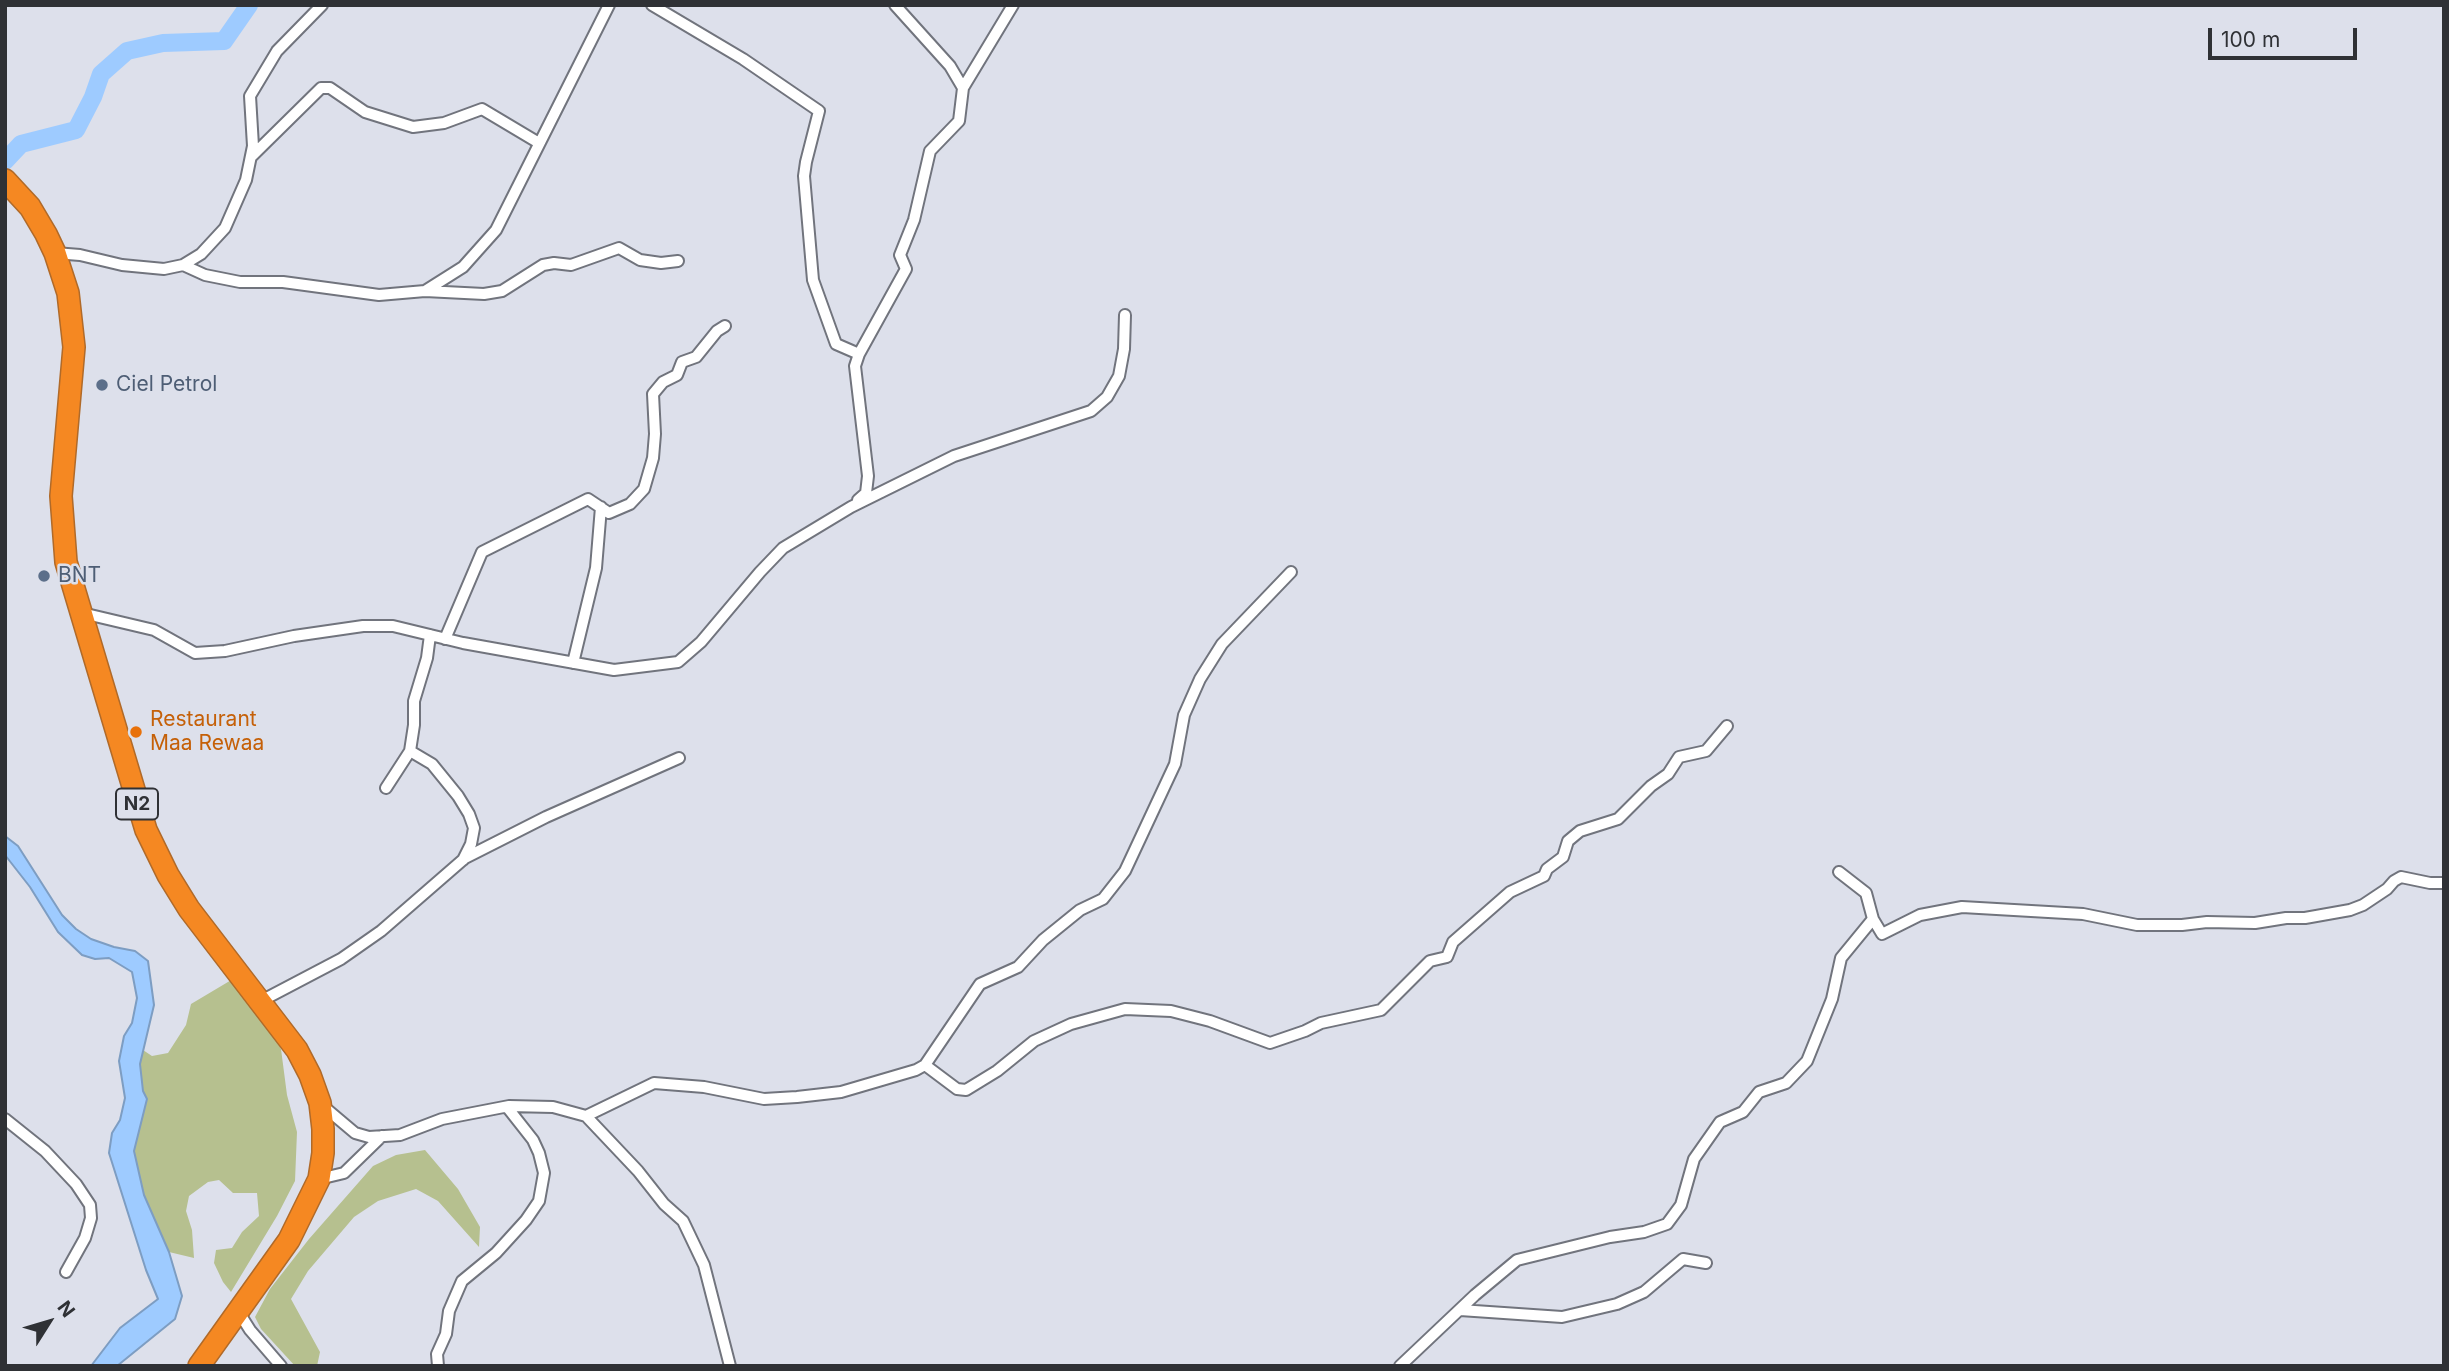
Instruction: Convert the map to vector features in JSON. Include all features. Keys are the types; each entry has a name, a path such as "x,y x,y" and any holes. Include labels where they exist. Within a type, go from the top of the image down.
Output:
{"highway":[{"name":"N2","path":"5,180 30,207 55,253 68,293 74,347 63,456 62,526 72,588 146,830 168,875 189,909 297,1050 320,1103 323,1153 319,1179 289,1240 198,1366"}],"street":[{"path":"55,253 163,269 183,265 201,254 225,228 246,180 253,146 250,96 277,51 322,5"},
{"path":"425,291 463,267 496,230 609,5"},
{"path":"652,5 743,59 819,111 804,176 813,280 836,344 859,354"},
{"path":"895,5 950,66 963,88"},
{"path":"851,507 866,493 868,476 855,366 906,269 900,255 914,219 930,151 959,121 963,88 1013,5"},
{"path":"251,157 321,88 330,88 365,112 413,127 444,123 482,109 539,143"},
{"path":"183,265 205,275 240,282 283,282 379,295 425,291 484,294 502,291 542,265 571,265 619,248 640,260 661,263 678,261"},
{"path":"82,614 155,630 195,653 225,651 294,636 363,626 393,626 444,639 614,670 678,662 701,642 783,548 851,507 954,456 1091,411 1107,397 1119,376 1124,349 1125,315"},
{"path":"444,639 482,552 588,499 609,513 630,505 644,489 653,458 653,394 663,382 677,375 682,362 696,358 724,326"},
{"path":"573,663 596,568 601,507"},
{"path":"586,1116 654,1083 704,1087 764,1099 797,1097 841,1092 925,1065 980,984 1018,967 1044,940 1080,910 1103,899 1125,871 1175,764 1184,715 1200,679 1222,644 1291,572"},
{"path":"386,788 410,751 414,701 427,658 430,635"},
{"path":"925,1065 957,1089 966,1090 997,1071 1034,1041 1071,1024 1125,1009 1171,1011 1210,1021 1270,1043 1321,1023 1381,1010 1430,961 1447,957 1453,942 1510,892 1544,876 1547,869 1563,857 1568,841 1580,831 1618,819 1651,786 1668,774 1679,757 1706,751 1727,726"},
{"path":"410,751 432,764 469,814 474,828 471,844 463,860"},
{"path":"261,1001 341,959 381,931 463,860 546,817 679,758"},
{"path":"1839,873 1866,893 1873,919 1882,934 1920,915 1962,907 2083,914 2137,925 2255,923 2286,918 2305,919 2363,905 2401,877 2444,883"},
{"path":"1400,1366 1517,1260 1610,1237 1644,1232 1667,1224 1681,1205 1694,1159 1720,1122 1743,1112 1759,1092 1786,1083 1807,1061 1832,999 1841,958 1873,919"},
{"path":"320,1103 355,1133 369,1137 400,1135 442,1119 507,1107 553,1107 586,1116 638,1171 664,1204 683,1221 704,1265 730,1366"},
{"path":"438,1366 437,1354 446,1334 449,1311 462,1281 496,1253 539,1201 544,1172 539,1153 533,1140 507,1107"},
{"path":"5,1119 45,1151 76,1184 90,1205 91,1218 85,1238 66,1272"},
{"path":"319,1179 344,1173 382,1136"},
{"path":"1460,1310 1562,1317 1616,1304 1644,1292 1683,1259 1706,1263"},
{"path":"238,1311 250,1330 281,1366"}],"green space":[{"path":"233,979 266,1023 281,1049 287,1095 297,1132 295,1181 231,1292 214,1263 216,1250 232,1248 242,1232 259,1216 257,1193 233,1193 219,1180 208,1182 189,1196 186,1211 192,1230 194,1258 169,1252 144,1195 134,1151 147,1100 143,1091 140,1064 143,1050 152,1056 168,1053 186,1025 191,1004"},
{"path":"425,1150 458,1189 480,1227 479,1247 438,1201 416,1189 378,1201 354,1217 308,1271 291,1299 320,1352 317,1366 295,1366 261,1329 255,1317 270,1289 309,1239 373,1166 396,1155"}],"water":[{"path":"5,836 18,846 62,915 76,929 91,939 135,951 148,961 154,1005 140,1064 143,1091 147,1099 134,1151 144,1195 169,1252 182,1296 175,1319 117,1366 91,1366 120,1328 158,1299 146,1270 109,1153 112,1133 120,1120 125,1098 119,1061 137,998 132,972 109,958 95,959 82,955 58,932 30,887 5,855"}],"waterway":[{"path":"5,161 21,144 76,130 101,74 127,51 163,43 224,41 249,5"}],"place":[{"name":"Ciel Petrol","path":"102,385"},
{"name":"BNT","path":"44,576"},
{"name":"Restaurant Maa Rewaa","path":"136,732"}]}
